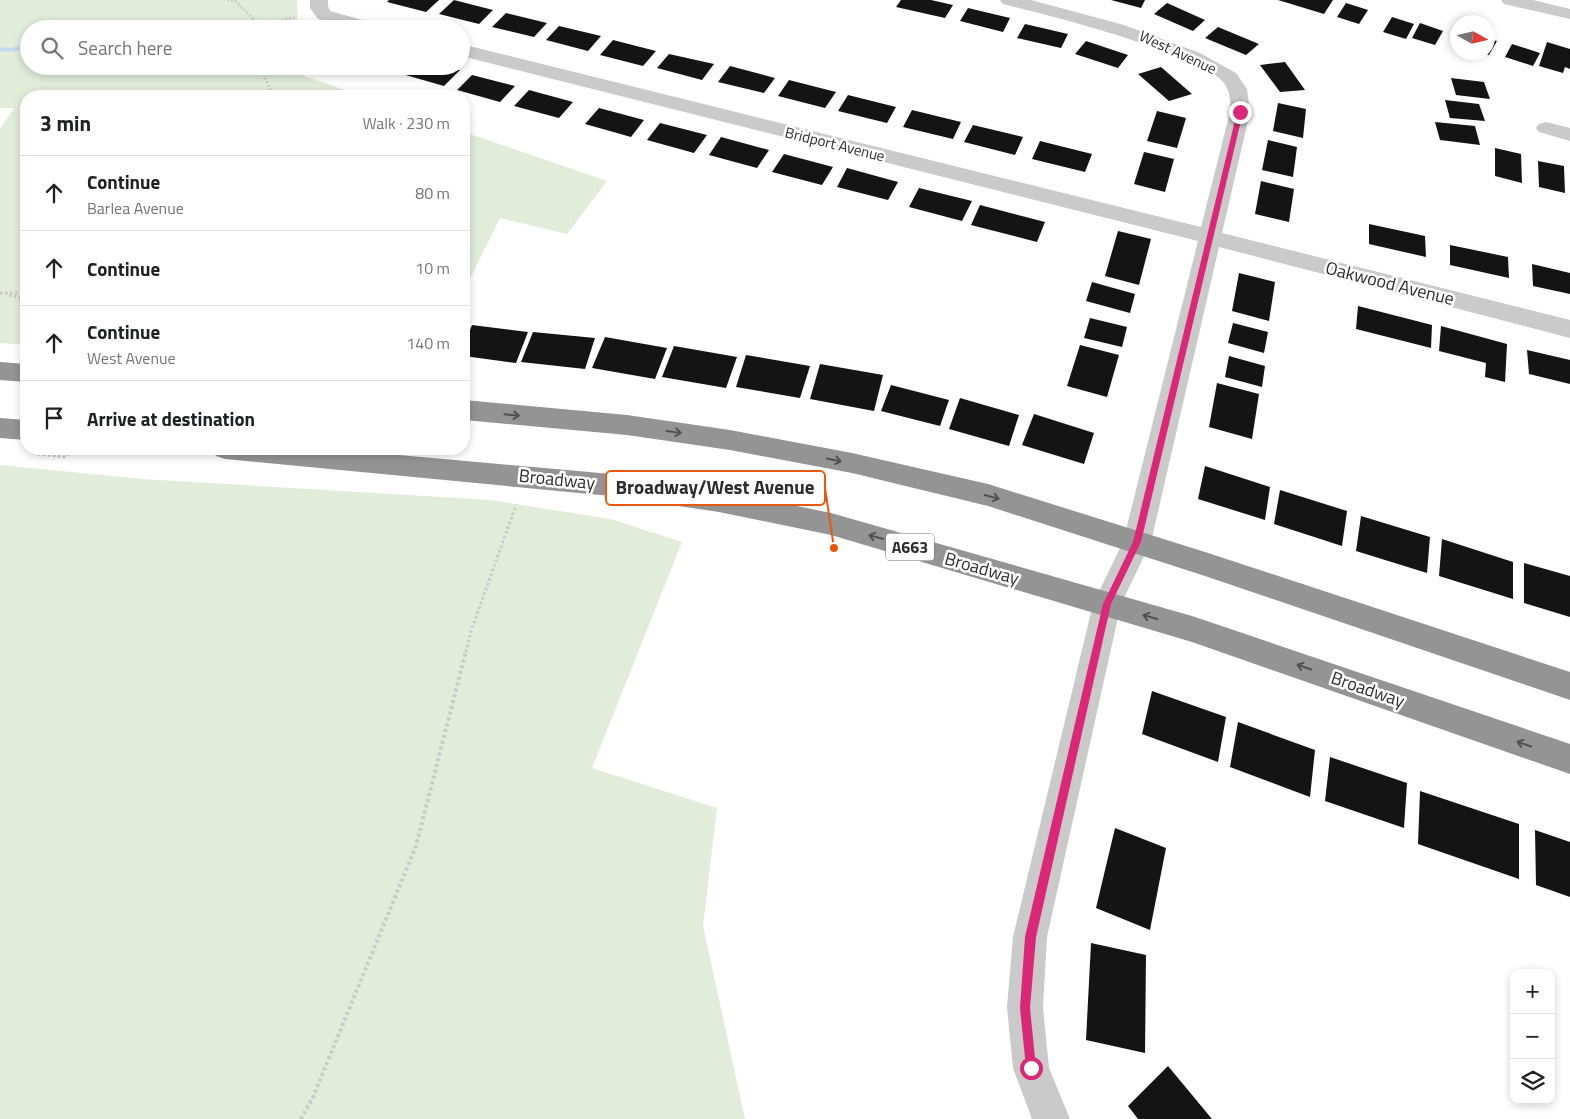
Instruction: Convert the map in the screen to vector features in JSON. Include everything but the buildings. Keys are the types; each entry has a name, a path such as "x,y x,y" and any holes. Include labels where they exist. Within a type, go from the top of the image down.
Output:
{"highway":[{"path":"0,371 20,373"},
{"path":"470,411 626,425 730,440 843,462 988,495 1137,542 1570,686"},
{"path":"0,428 20,430"},
{"name":"Broadway","path":"291,455 611,485 719,501 831,524 1218,637 1570,760"}],"street":[{"name":"West Avenue","path":"1009,0 1136,33 1192,56 1216,68 1229,78 1237,88 1241,99 1240,112 1137,542 1107,604 1030,937 1025,1008 1031,1068 1051,1119"},
{"path":"1510,0 1570,14"},
{"path":"319,5 324,14 340,20"},
{"name":"Bridport Avenue","path":"470,52 1210,237"},
{"path":"1546,128 1570,135"},
{"name":"Oakwood Avenue","path":"1210,237 1570,329"}],"path":[{"path":"227,0 234,1 253,20"},
{"path":"281,20 319,5"},
{"path":"264,75 270,90"},
{"path":"0,293 20,298"},
{"path":"6,294 20,293"},
{"path":"301,1119 313,1097 416,846 472,631 524,476"}],"green space":[{"path":"0,0 297,0 298,20 20,20 20,75 302,75 345,90 20,90 20,345 0,343 0,129 14,108 0,108"},
{"path":"470,134 607,181 567,234 500,218 470,279"},
{"path":"0,465 143,479 491,500 610,519 682,542 592,768 717,808 703,926 745,1119 0,1119"}],"waterway":[{"path":"0,49 20,48"}],"place":[{"name":"Broadway/West Avenue","path":"834,548"}],"route":[{"path":"1031,1068 1025,1008 1030,937 1107,604 1137,542 1240,112"}]}
